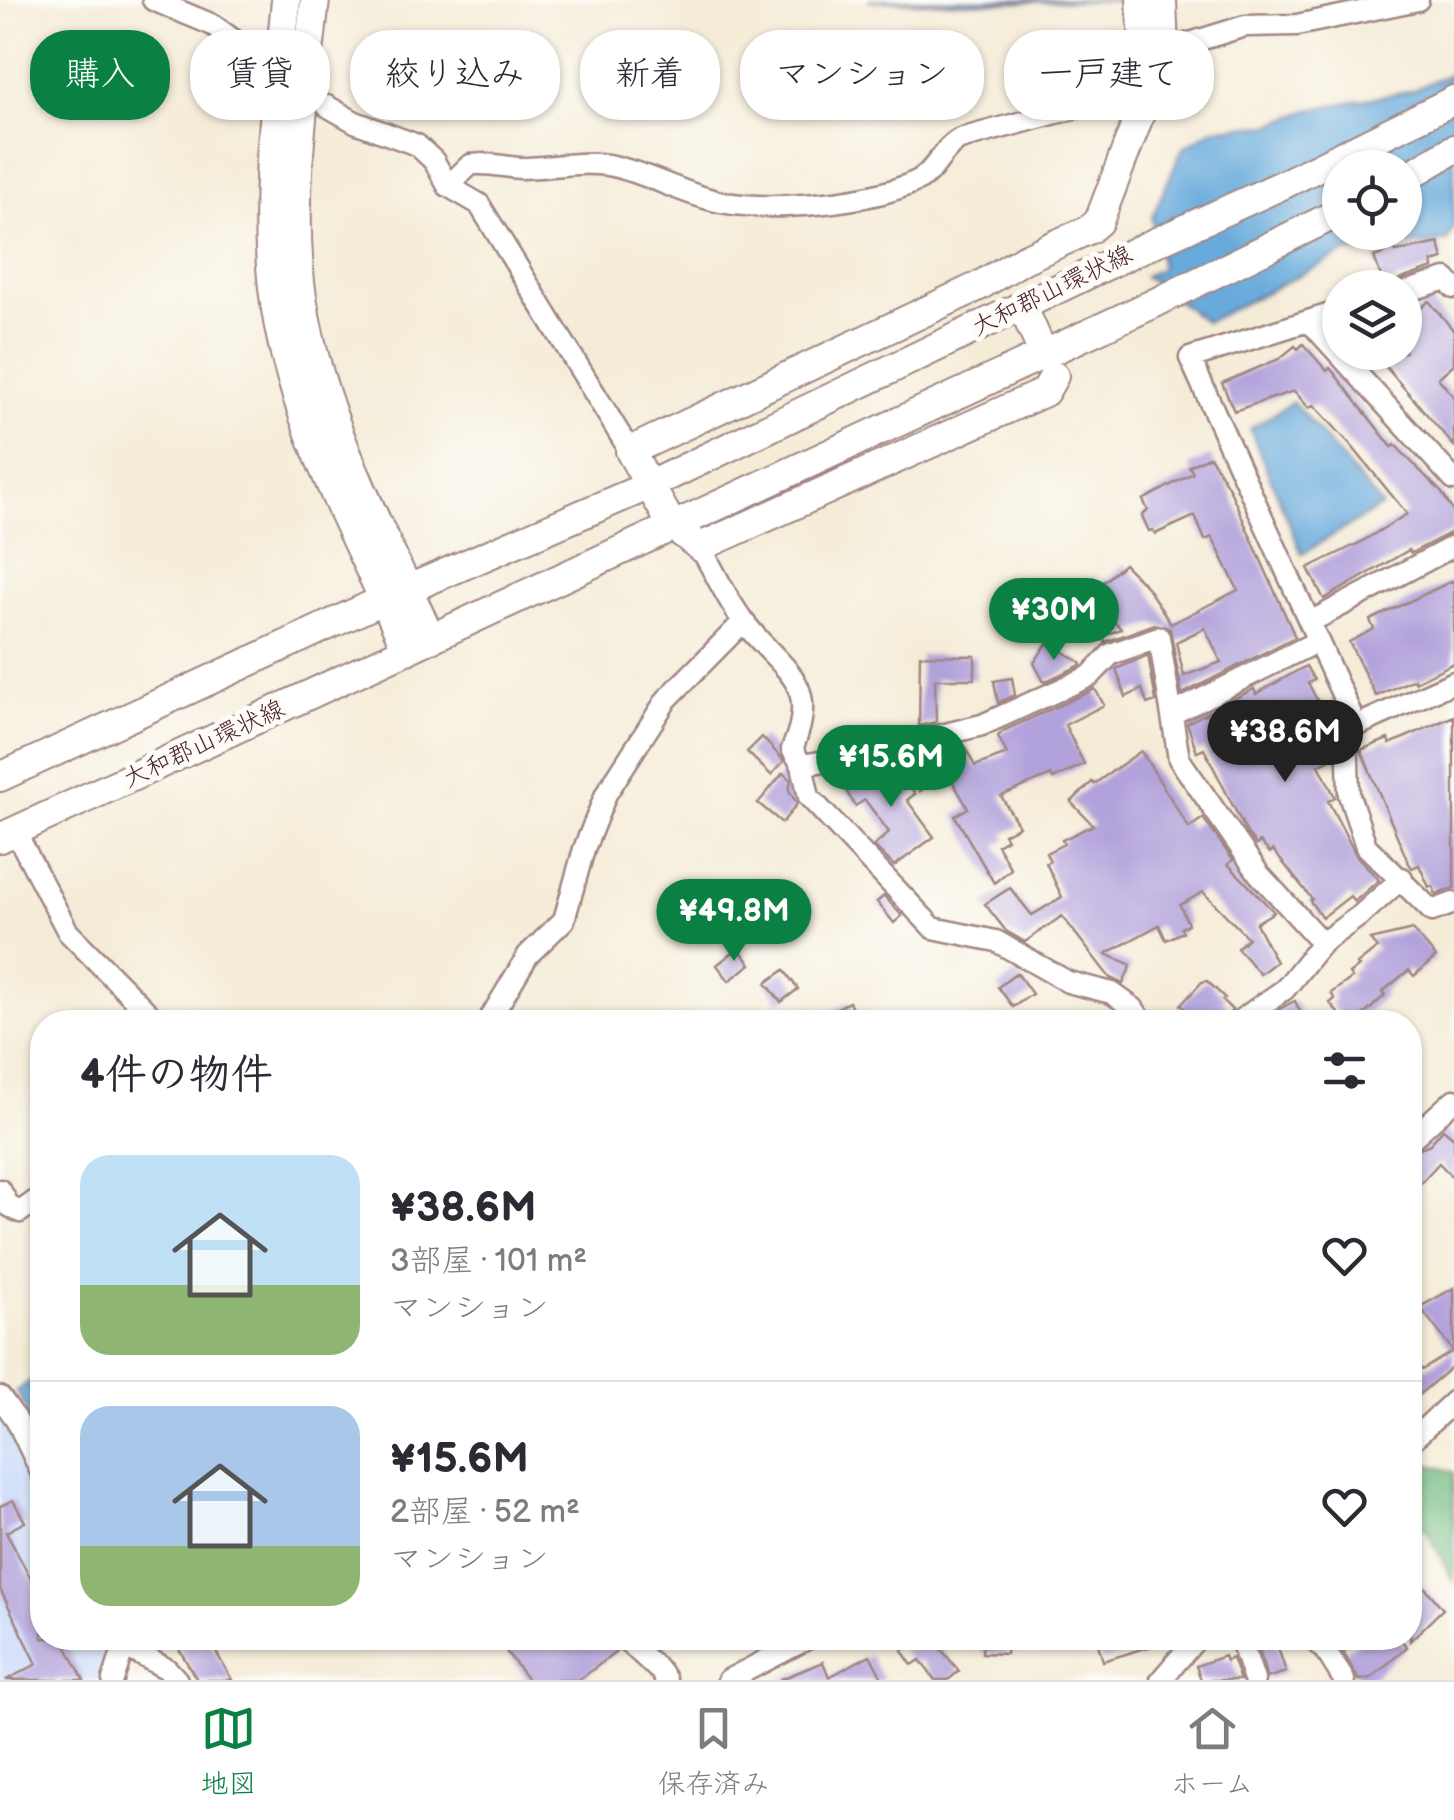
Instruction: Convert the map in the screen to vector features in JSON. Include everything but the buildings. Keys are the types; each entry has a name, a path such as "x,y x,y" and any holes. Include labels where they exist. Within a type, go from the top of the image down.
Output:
{"main road":[{"path":"286,0 271,154 270,242 280,330 312,443 420,644"},
{"path":"315,0 298,159 300,284 328,404 396,594"},
{"name":"大和郡山環状線","path":"1142,0 1150,30"},
{"name":"大和郡山環状線","path":"1157,30 1162,0"},
{"name":"大和郡山環状線","path":"0,777 396,594 650,485 1454,100"},
{"name":"大和郡山環状線","path":"630,451 1008,277 1024,259 1090,229 1099,221 1136,120"},
{"path":"1422,168 1454,150"},
{"name":"大和郡山環状線","path":"7,835 1157,302 1322,221"},
{"name":"大和郡山環状線","path":"1026,316 1040,346"},
{"path":"630,451 672,525 700,548 1044,392 1054,376"}],"street":[{"path":"153,0 220,30"},
{"path":"1214,33 1245,26 1297,25 1418,0"},
{"path":"330,108 355,122 417,144 434,161 448,186 479,204 630,451"},
{"path":"448,186 476,164 516,168 597,164 636,172 718,202 791,206 842,200 917,181 930,172 948,145 1030,120"},
{"path":"1422,287 1446,280 1454,288"},
{"path":"1322,317 1190,358 1352,714 1346,730 1349,795 1366,846 1432,911 1454,903"},
{"path":"1309,321 1454,480"},
{"path":"1172,714 1454,546"},
{"path":"700,548 744,622 791,674 802,694 804,722 792,749 802,765 809,797 934,928 996,941 1068,982 1112,992 1134,1010"},
{"path":"495,1010 528,955 564,920 584,850 606,794 636,746 667,699 744,622"},
{"path":"802,765 982,726 1090,676 1111,654 1159,637 1180,759 1259,874 1322,943"},
{"path":"1346,730 1454,682"},
{"path":"7,835 68,932 145,1010"},
{"path":"1255,1010 1285,989 1322,943 1402,878"},
{"path":"1422,1129 1454,1100"},
{"path":"0,1190 9,1206 20,1212 30,1205"},
{"path":"0,1397 30,1449"},
{"path":"1422,1431 1454,1401"},
{"path":"113,1680 120,1650"},
{"path":"135,1650 167,1669 177,1680"},
{"path":"637,1650 666,1680"},
{"path":"728,1680 787,1650"},
{"path":"1161,1680 1187,1650"},
{"path":"1244,1650 1254,1680"},
{"path":"1323,1650 1344,1680"}],"shaded area":[{"path":"0,1410 30,1463 30,1650 112,1650 104,1680 0,1680"}],"green space":[{"path":"1428,1464 1454,1472 1454,1583 1422,1527 1422,1469"}],"water":[{"path":"868,0 1118,0 965,3"},
{"path":"1454,72 1454,227 1447,241 1422,244 1422,150 1322,150 1322,250 1370,250 1344,253 1206,322 1144,276 1161,269 1152,217 1183,148 1215,128 1271,125 1309,110 1413,90"},
{"path":"1293,402 1382,506 1302,554 1250,429"},
{"path":"30,1381 30,1416 17,1391"}]}
